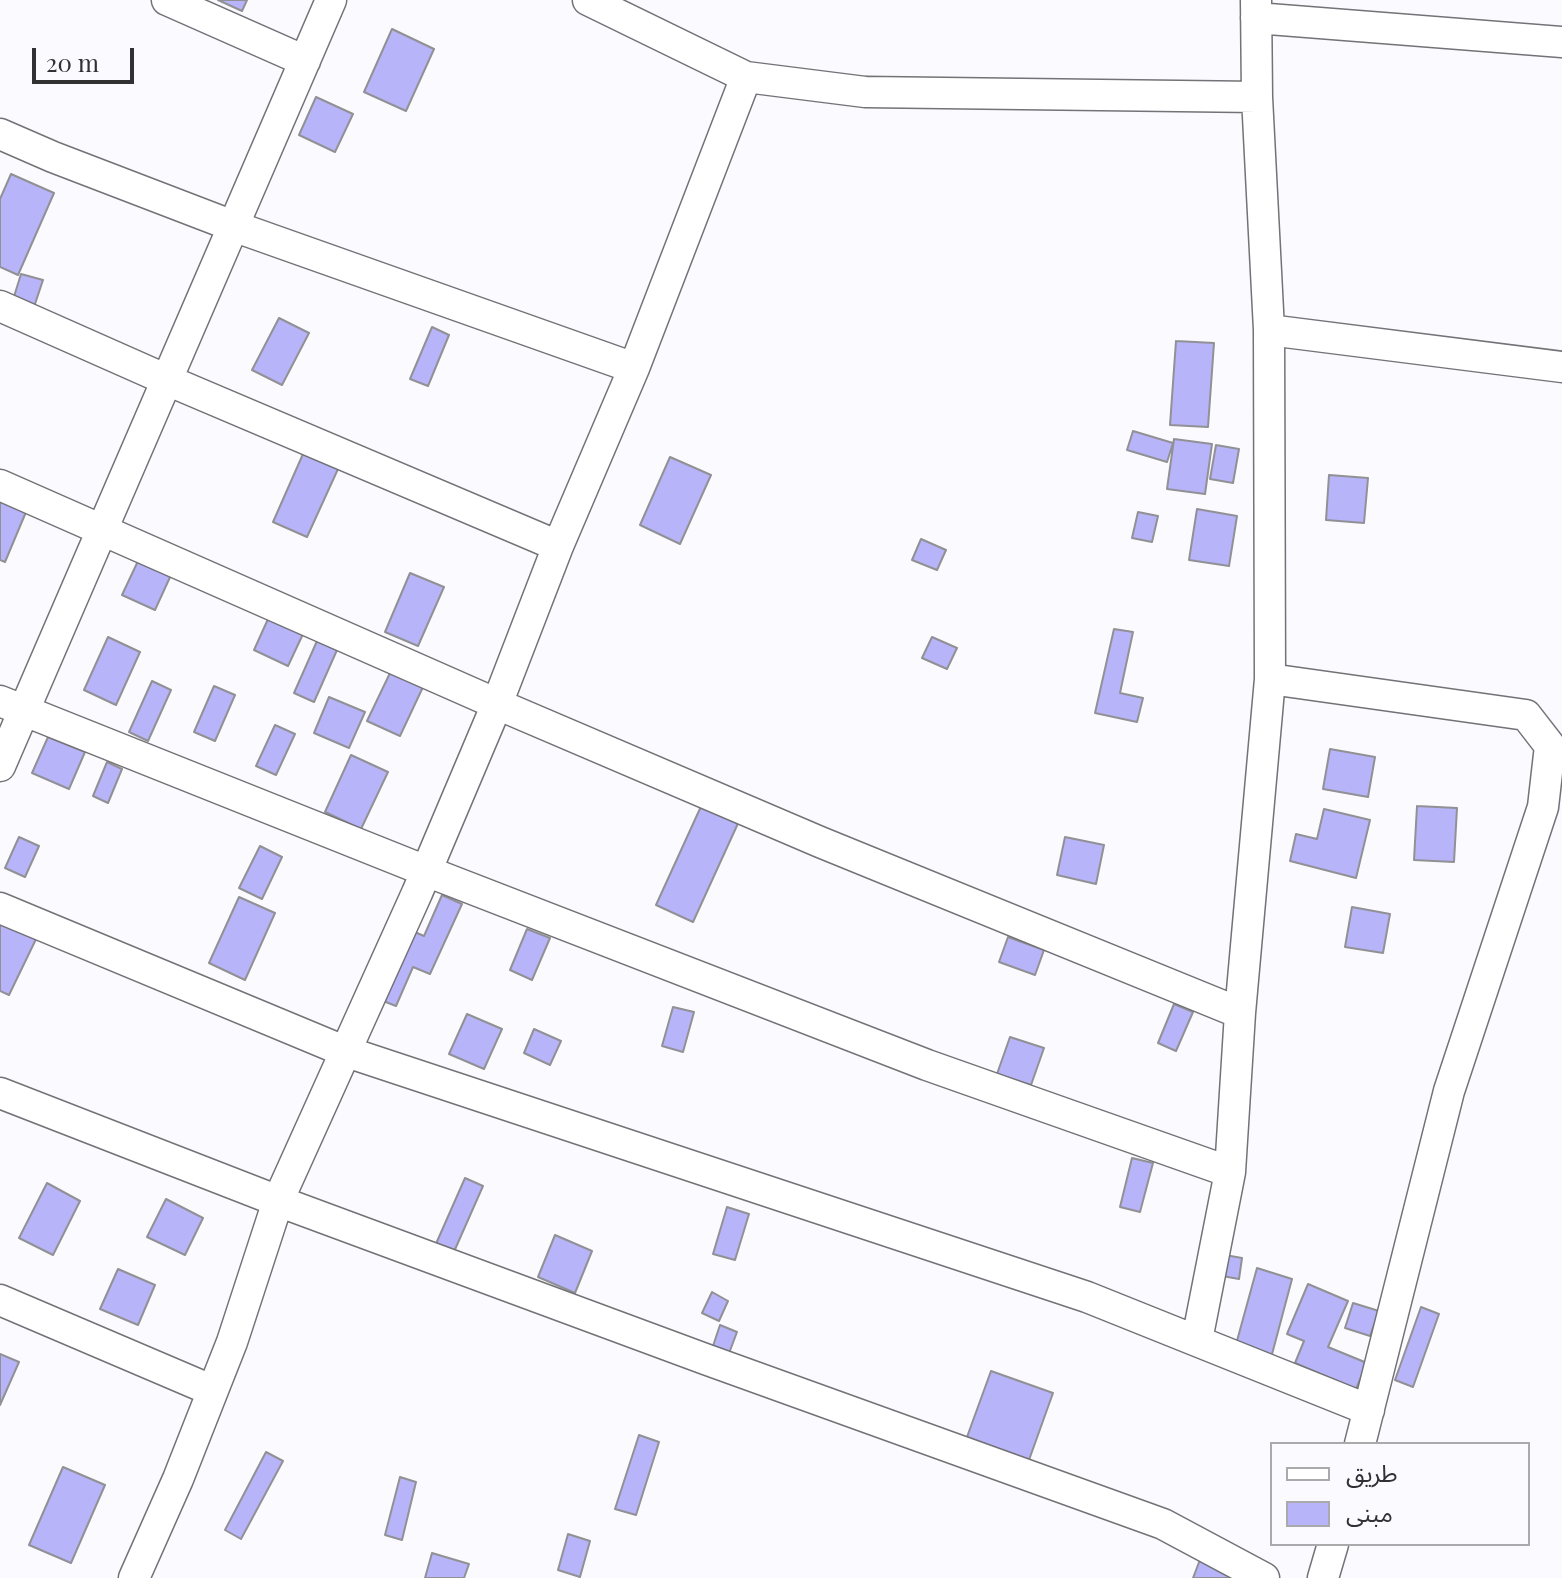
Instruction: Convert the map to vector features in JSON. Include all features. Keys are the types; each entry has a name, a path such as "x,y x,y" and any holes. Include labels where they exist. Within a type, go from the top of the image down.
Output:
{"street":[{"path":"167,0 305,61"},
{"path":"0,766 12,706 100,531 331,0"},
{"path":"588,0 746,77 865,92 1257,97"},
{"path":"1197,1340 1230,1172 1240,1013 1270,679 1269,330 1257,97 1256,9 1562,42"},
{"path":"134,1578 178,1479 232,1342 278,1201 497,704 558,546 634,368 746,77"},
{"path":"0,134 233,226 634,368"},
{"path":"0,306 558,546"},
{"path":"1269,330 1562,367"},
{"path":"0,485 497,704 834,848 1240,1013"},
{"path":"1270,679 1526,715 1550,746 1543,807 1449,1091 1361,1442"},
{"path":"12,706 927,1065 1230,1172"},
{"path":"0,908 344,1051 1087,1297 1369,1410"},
{"path":"0,1093 278,1201 1163,1524 1264,1578"},
{"path":"0,1300 211,1390"},
{"path":"1323,1578 1332,1546"}],"building":[{"path":"218,0 247,0 242,11"},
{"path":"392,29 434,49 406,111 364,92"},
{"path":"316,97 353,114 335,152 299,135"},
{"path":"11,174 54,193 18,275 0,267 0,199"},
{"path":"21,274 43,280 33,310 12,303"},
{"path":"279,318 309,333 282,385 252,370"},
{"path":"432,327 449,335 428,386 410,379"},
{"path":"1176,341 1214,343 1208,427 1170,425"},
{"path":"1133,431 1173,443 1167,462 1127,450"},
{"path":"1174,439 1212,444 1205,494 1167,489"},
{"path":"1216,445 1239,449 1233,483 1210,479"},
{"path":"303,454 338,469 307,537 273,522"},
{"path":"670,457 711,475 680,544 640,525"},
{"path":"1329,475 1368,478 1364,523 1326,520"},
{"path":"0,500 26,512 5,562 0,560"},
{"path":"1197,509 1237,516 1229,566 1189,560"},
{"path":"1138,512 1158,516 1152,542 1132,538"},
{"path":"921,539 946,550 937,570 912,560"},
{"path":"138,561 171,575 155,610 122,595"},
{"path":"410,573 444,587 418,646 385,632"},
{"path":"268,619 303,634 288,666 254,650"},
{"path":"1114,629 1133,632 1120,693 1143,698 1137,722 1095,713"},
{"path":"108,637 140,652 116,705 84,690"},
{"path":"932,637 957,648 947,669 922,658"},
{"path":"317,641 337,650 314,702 294,693"},
{"path":"390,673 423,687 400,736 367,721"},
{"path":"152,681 171,690 148,741 129,732"},
{"path":"214,686 235,695 215,741 194,732"},
{"path":"329,697 365,712 349,748 314,733"},
{"path":"275,725 295,734 276,775 256,766"},
{"path":"48,737 85,752 69,789 32,773"},
{"path":"1330,749 1375,757 1368,797 1323,789"},
{"path":"351,755 388,772 361,829 325,812"},
{"path":"107,762 122,769 108,803 93,796"},
{"path":"703,802 740,819 693,922 656,905"},
{"path":"1417,806 1457,808 1454,862 1414,860"},
{"path":"1324,809 1370,820 1356,878 1290,861 1296,834 1317,839"},
{"path":"19,837 39,846 25,877 5,868"},
{"path":"1065,837 1104,845 1096,884 1057,875"},
{"path":"260,846 282,857 262,899 239,888"},
{"path":"442,895 462,904 430,974 413,967 396,1006 378,999 408,929 424,936"},
{"path":"239,897 275,913 245,980 209,963"},
{"path":"1352,907 1390,914 1383,953 1345,947"},
{"path":"0,917 38,935 9,995 0,991"},
{"path":"527,929 550,938 532,980 510,970"},
{"path":"1008,937 1044,950 1035,975 999,962"},
{"path":"1174,1004 1193,1012 1176,1051 1158,1043"},
{"path":"673,1007 694,1012 683,1052 662,1046"},
{"path":"467,1014 502,1029 484,1069 449,1054"},
{"path":"534,1029 561,1041 550,1065 524,1053"},
{"path":"1010,1037 1044,1048 1031,1085 997,1074"},
{"path":"1132,1158 1153,1163 1140,1212 1120,1207"},
{"path":"465,1178 483,1186 453,1254 435,1246"},
{"path":"47,1183 80,1201 53,1255 19,1238"},
{"path":"166,1199 203,1218 185,1255 147,1237"},
{"path":"727,1207 749,1214 735,1260 713,1254"},
{"path":"555,1235 592,1251 575,1293 538,1277"},
{"path":"1225,1255 1242,1258 1239,1279 1222,1276"},
{"path":"1257,1268 1292,1279 1271,1358 1235,1348"},
{"path":"118,1269 155,1285 138,1325 100,1309"},
{"path":"1308,1284 1348,1301 1328,1347 1367,1363 1356,1389 1295,1363 1304,1341 1287,1334"},
{"path":"712,1292 728,1301 719,1321 702,1313"},
{"path":"1353,1303 1379,1311 1370,1336 1345,1328"},
{"path":"1421,1307 1439,1314 1413,1387 1395,1380"},
{"path":"720,1325 737,1332 725,1364 709,1358"},
{"path":"0,1354 19,1362 0,1405"},
{"path":"991,1371 1053,1393 1029,1460 967,1437"},
{"path":"639,1435 659,1442 636,1515 615,1509"},
{"path":"266,1452 283,1461 241,1539 225,1530"},
{"path":"63,1467 105,1485 71,1563 29,1545"},
{"path":"400,1477 416,1482 402,1540 385,1535"},
{"path":"568,1534 590,1541 580,1577 558,1570"},
{"path":"432,1553 469,1564 464,1578 425,1578"},
{"path":"1201,1557 1255,1578 1193,1578"}]}
